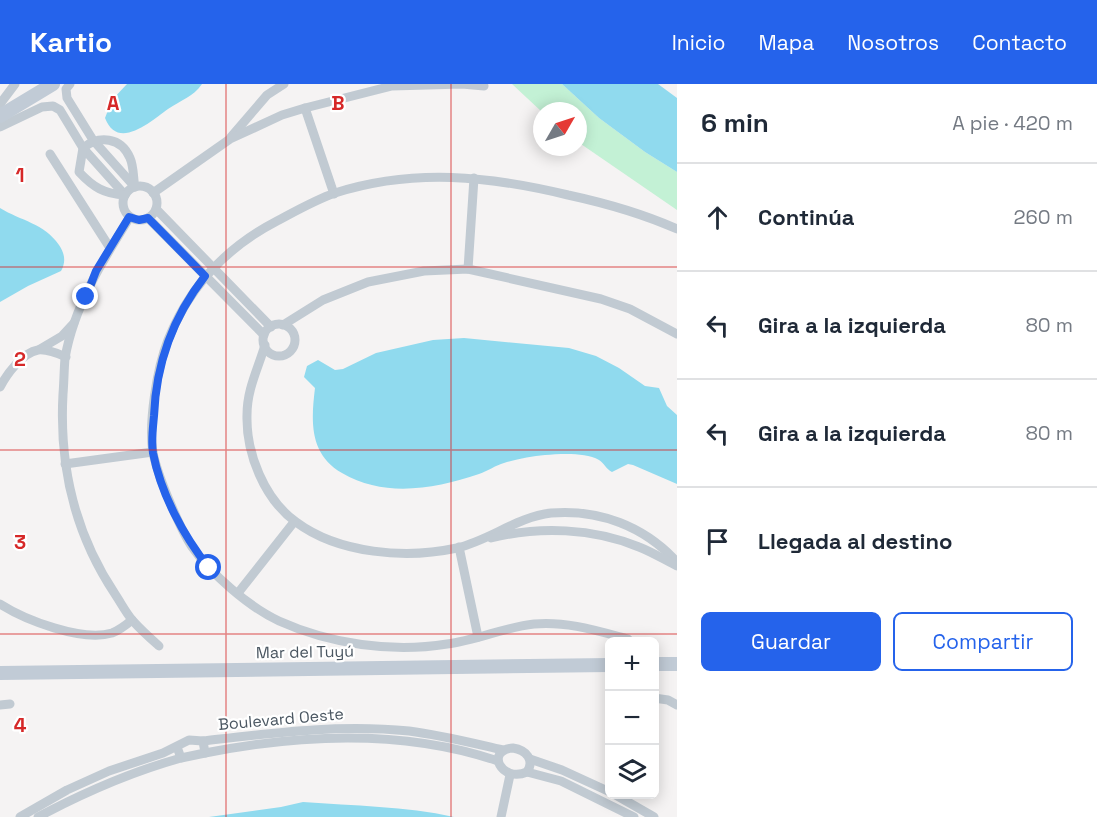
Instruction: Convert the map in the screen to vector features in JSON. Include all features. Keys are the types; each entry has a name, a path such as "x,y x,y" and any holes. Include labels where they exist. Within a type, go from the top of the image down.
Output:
{"street":[{"path":"0,104 15,84"},
{"path":"0,116 53,84"},
{"path":"70,84 66,90 67,98 93,140 135,187"},
{"path":"230,139 257,105 284,84"},
{"path":"353,95 359,84"},
{"path":"153,193 230,139 305,108 389,85 484,86"},
{"path":"257,105 261,116 270,121"},
{"path":"0,127 42,107 52,106 60,110 83,148 125,195"},
{"path":"305,108 334,194"},
{"path":"125,195 101,191 80,172 83,148 93,140 110,140 125,150 130,158 135,187"},
{"path":"50,154 110,248"},
{"path":"620,637 566,624 536,624 447,644 418,647 359,644 332,639 275,619 238,593 209,568 192,547 167,496 153,452 155,395 162,357 176,320 209,272 238,245 260,230 298,209 334,194 412,177 474,178 520,183 607,204 646,215 677,229"},
{"path":"468,269 474,178"},
{"path":"135,187 146,187 153,193 157,202 156,210 148,218 139,220 126,214 122,204 125,195 135,187"},
{"path":"156,210 264,340 270,353 284,355 292,350 295,340 293,333 283,325"},
{"path":"129,217 96,271 77,320 66,357 62,420 65,464 74,509 86,542 102,574 132,620 159,646"},
{"path":"148,218 271,327"},
{"path":"271,327 283,325 323,300 368,282 424,271 468,269 601,299 630,309 677,334"},
{"path":"293,333 303,312"},
{"path":"0,387 18,363 30,353 62,336 77,320"},
{"path":"271,327 264,340 250,387 247,414 248,441 257,473 274,499 294,522 333,541 357,548 406,553 459,547 506,534 538,531 581,533 610,538 639,547 677,564"},
{"path":"38,350 51,351 66,357"},
{"path":"256,368 277,355"},
{"path":"65,464 153,452"},
{"path":"469,544 535,517 550,513 580,513 602,516 646,534 677,564"},
{"path":"535,517 538,531"},
{"path":"238,593 294,522"},
{"path":"639,547 646,534"},
{"path":"459,547 478,636"},
{"path":"0,604 46,626 87,634 110,633 122,628 132,620"},
{"path":"659,664 677,664"},
{"name":"Mar del Tuyú","path":"0,673 605,665"},
{"path":"659,699 677,705"},
{"name":"Boulevard Oeste","path":"177,747 189,740 203,741 304,729 351,733 459,749 498,761"},
{"name":"Boulevard Oeste","path":"181,758 351,733 429,734 503,750"},
{"path":"203,741 204,753"},
{"path":"20,817 54,803 118,778 181,758 177,747 118,768 54,803 38,817"},
{"path":"605,790 562,770 530,759 520,749 503,750 498,756 501,767 510,775 516,776 527,772 561,781 634,817"},
{"path":"527,772 531,764 530,759"},
{"path":"501,817 510,775"},
{"path":"621,799 654,817"}],"green space":[{"path":"512,84 562,84 582,102 533,102"},
{"path":"587,107 645,152 677,172 677,210 587,148"}],"water":[{"path":"127,84 202,84 191,95 144,126 126,133 111,128 105,118 112,100"},
{"path":"562,84 658,84 677,98 677,172 599,118 587,107 587,102 582,102"},
{"path":"0,208 46,232 61,248 64,261 61,271 0,302"},
{"path":"464,338 569,348 596,356 645,386 659,388 667,406 677,415 677,484 628,464 612,472 593,457 572,454 519,459 445,484 410,488 375,486 358,481 331,465 323,456 315,436 313,413 315,388 304,377 307,366 318,360 335,370 343,369 376,353 433,340"},
{"path":"303,802 398,808 454,817 209,817"}],"route":[{"path":"86,297 96,271 129,217 139,220 148,218 205,276 176,320 162,357 155,395 153,452 167,496 180,524 192,547 209,568"}]}
